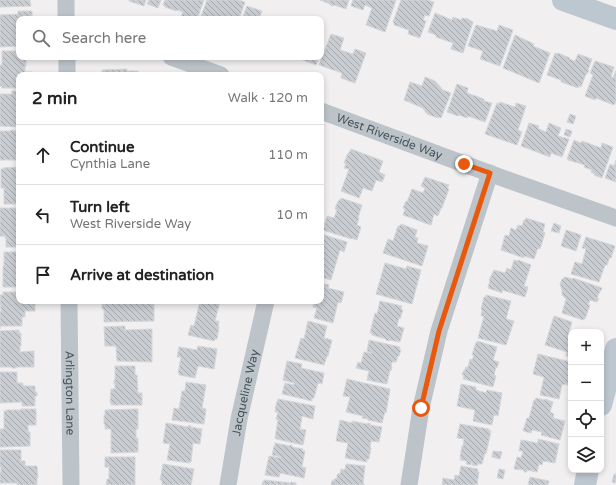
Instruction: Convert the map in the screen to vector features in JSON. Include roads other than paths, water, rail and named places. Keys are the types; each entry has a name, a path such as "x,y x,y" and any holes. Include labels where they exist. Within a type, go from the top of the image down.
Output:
{"street":[{"path":"66,0 66,16"},
{"path":"564,0 616,19"},
{"path":"67,60 67,72"},
{"path":"178,60 212,72"},
{"name":"West Riverside Way","path":"324,118 490,173 616,218"},
{"path":"409,485 421,408 439,331 490,173"},
{"name":"Arlington Lane","path":"69,304 71,485"},
{"name":"Jacqueline Way","path":"228,485 239,419 265,304"},
{"path":"606,404 616,349"},
{"path":"585,485 587,473"}]}
